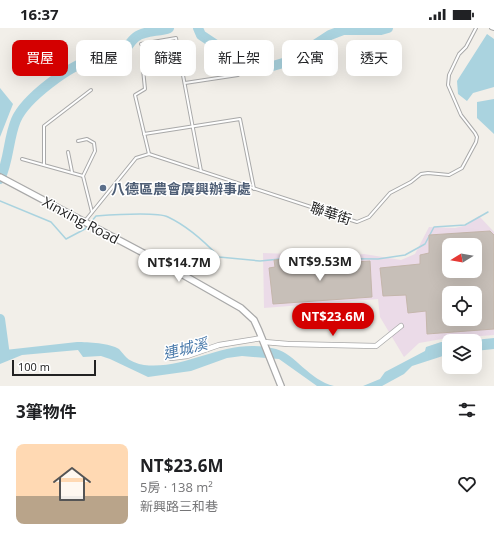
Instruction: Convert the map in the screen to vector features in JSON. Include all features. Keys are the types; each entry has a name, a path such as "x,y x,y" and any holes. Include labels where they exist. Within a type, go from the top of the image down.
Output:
{"street":[{"name":"Xinxing Road","path":"0,177 84,223 164,264 241,308 254,320 264,341 281,386"},
{"path":"171,358 192,354 219,344 264,341 294,344 376,346 401,326"}],"lane":[{"name":"聯華街","path":"149,154 357,222 369,217 390,193 411,182 421,174 428,173 449,175 462,168 476,142 477,137 460,115 448,85 449,76 459,54 466,47 476,28"},
{"path":"164,40 176,38 176,40"},
{"path":"84,223 136,158 149,154 135,95 145,89 144,76"},
{"path":"184,76 201,171"},
{"path":"185,83 231,76"},
{"path":"44,165 44,126 91,90"},
{"path":"144,134 240,119 254,189"},
{"path":"78,141 87,139 94,143 95,151 83,176 92,212"},
{"path":"68,152 72,172"},
{"path":"22,159 83,176"}],"shaded area":[{"path":"479,216 494,232 494,335 442,334 442,339 419,343 404,357 380,317 378,299 264,308 263,253 290,254 293,261 364,254 401,260 415,254 429,227 455,228 467,225"}],"water":[{"path":"487,34 494,39 494,87 473,93 467,101 458,94 457,81"},
{"path":"0,88 13,104 0,137"},
{"path":"494,99 494,134 477,118 477,102"},
{"path":"494,338 494,349 482,350 482,339"},
{"path":"77,342 110,345 119,349 129,359 144,365 177,363 240,347 258,346 276,349 290,356 317,378 334,386 317,386 279,359 242,356 227,358 191,371 148,377 101,356 83,357 78,350 22,355 0,364 0,353 5,350"},
{"path":"442,342 442,356 412,366 404,374 382,386 363,386 380,379 385,372 425,351 426,347"}],"building":[{"path":"490,231 494,235 494,329 427,334 426,311 408,313 406,295 383,296 380,268 420,264 420,255 429,253 429,235"},
{"path":"289,259 290,265 294,266 370,261 372,297 273,304 269,268 275,267 274,260"}],"waterway":[{"path":"0,179 16,120 29,102 50,83 73,68 84,63 94,60 110,60 118,56 133,39 140,35 169,28"},
{"path":"198,28 201,35 249,67 259,70 290,61 330,35 343,30 381,30 388,28"},
{"path":"0,201 51,222 66,239 85,229 88,225"},
{"path":"91,222 96,216 144,214 162,215 182,225 219,257 260,261 290,258 378,259 405,255 425,244 434,227 465,225 488,212"},
{"path":"0,319 5,356"}],"place":[{"name":"八德區農會廣興辦事處","path":"103,188"}],"water label":[{"name":"連城溪","path":"185,348"}]}
